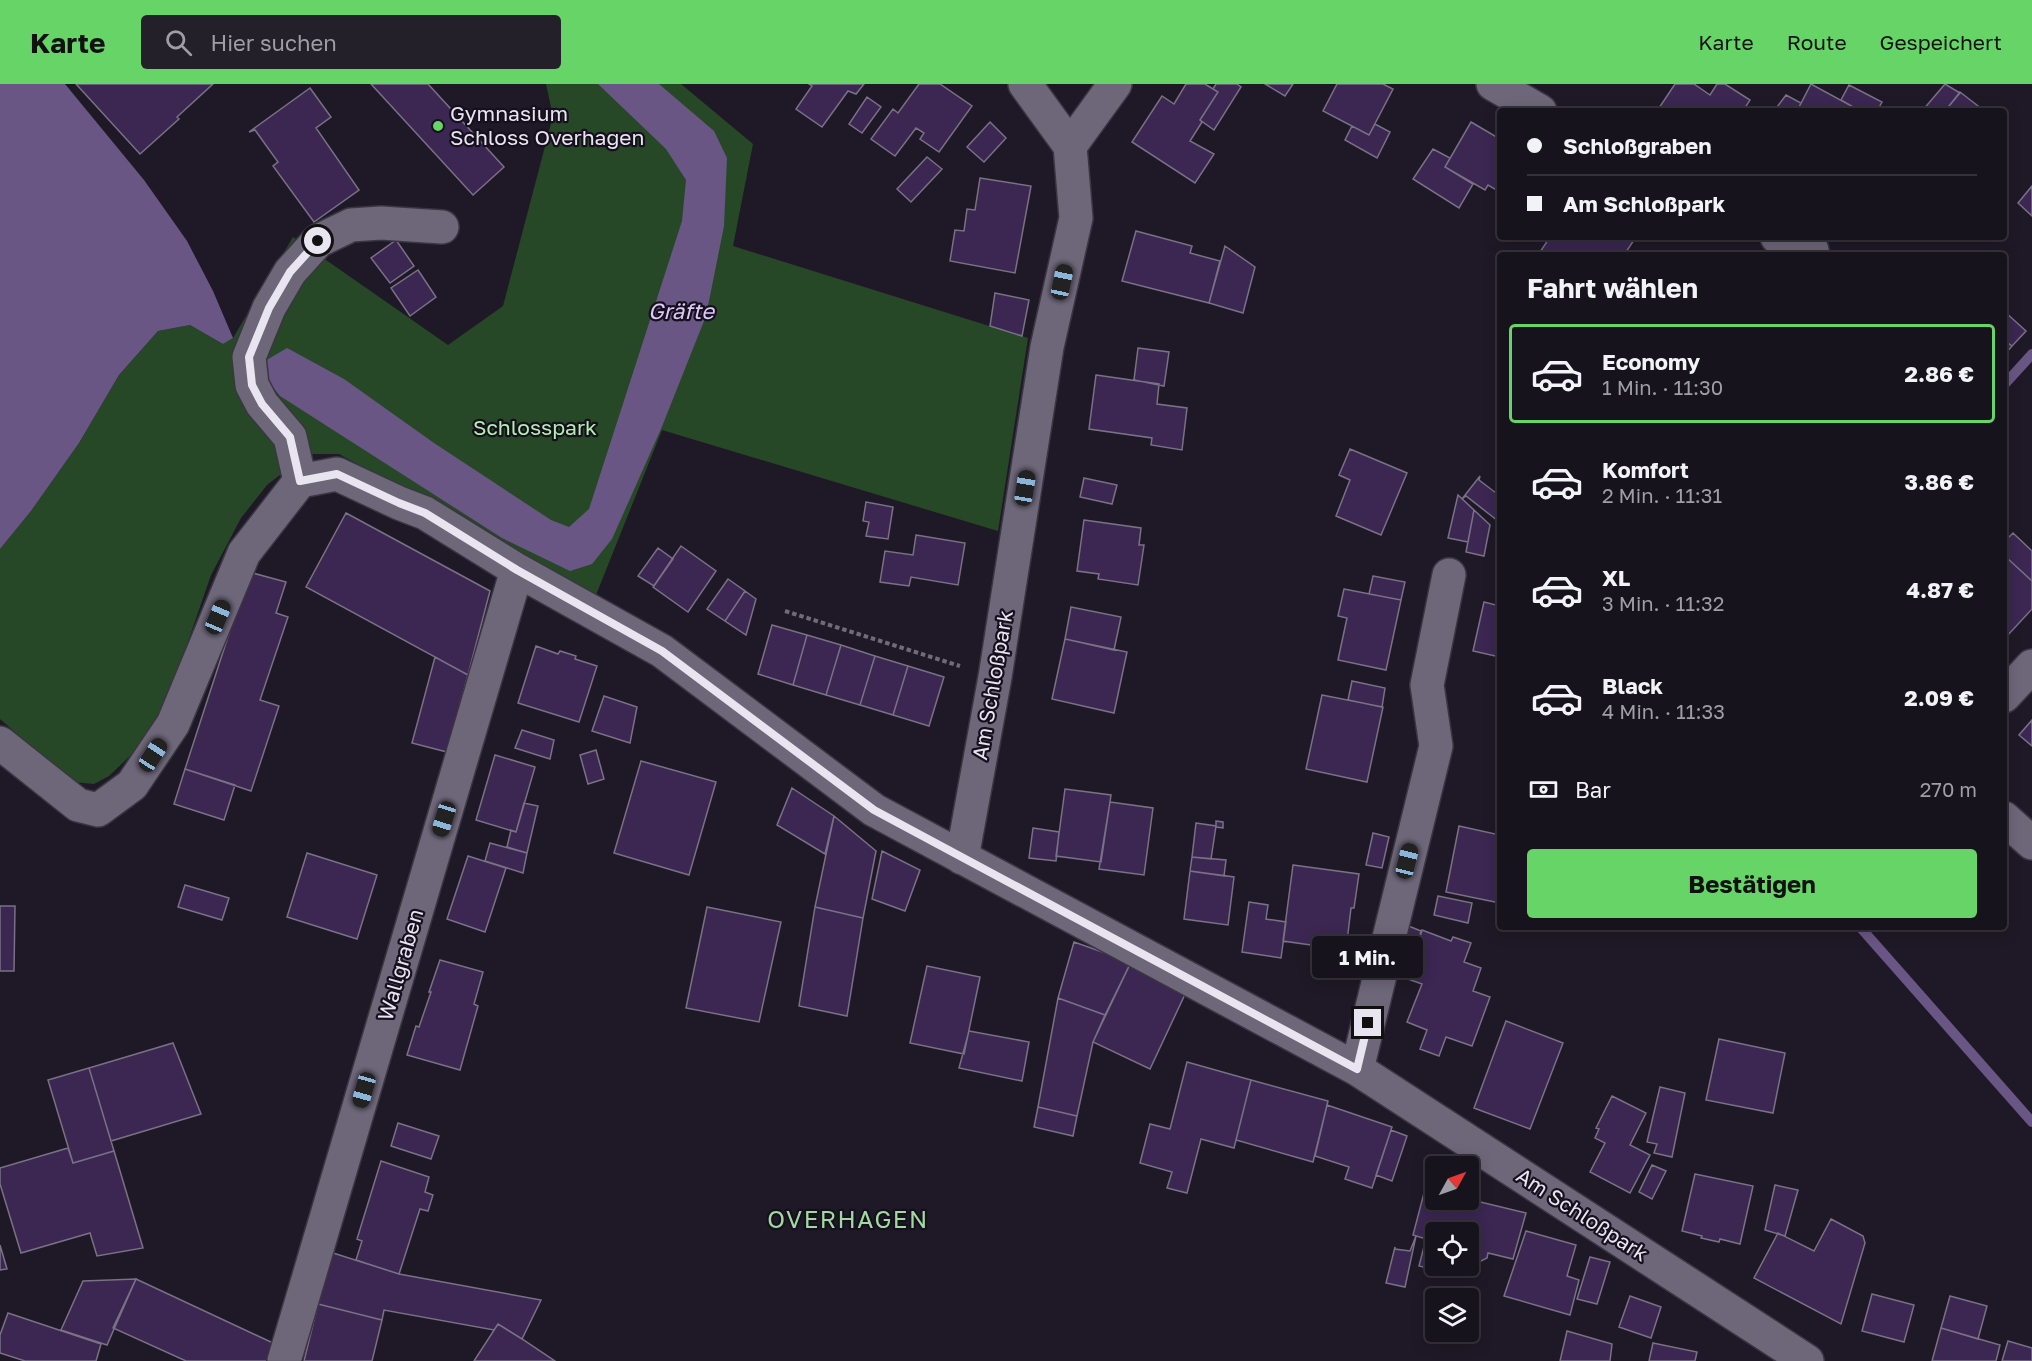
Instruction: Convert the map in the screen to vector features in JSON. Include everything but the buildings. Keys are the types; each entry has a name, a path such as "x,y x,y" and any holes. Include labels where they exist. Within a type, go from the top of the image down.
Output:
{"street":[{"path":"1025,84 1070,146 1115,84"},
{"path":"1493,84 1535,108"},
{"name":"Am Schloßpark","path":"1070,146 1076,218 1047,347 995,677 962,858 1357,1069 1807,1361"},
{"path":"300,481 290,437 262,404 252,385 249,357 269,308 290,272 318,241 351,225 381,223 442,227"},
{"path":"1785,240 1812,250"},
{"path":"0,743 78,805 98,810 132,785 173,724 244,553 300,481 337,474 425,513 517,570 662,651 874,810 962,858"},
{"name":"Wallgraben","path":"284,1361 517,570"},
{"path":"1357,1069 1436,746 1427,685 1449,575"},
{"path":"2007,693 2032,666"},
{"path":"2007,821 2032,843"}],"path":[{"path":"785,611 995,677"}],"green space":[{"name":"Schlosspark","path":"546,84 681,84 753,144 733,246 1028,338 998,531 662,430 596,595 339,454 307,454 267,485 241,518 211,575 183,656 158,717 134,752 109,776 94,784 72,782 0,719 0,549 31,511 79,443 119,375 158,331 190,325 223,344 233,338 293,237 448,345 503,306 553,116"}],"water":[{"path":"0,84 65,84 144,180 187,241 213,291 233,338 223,344 190,325 158,331 119,375 79,443 31,511 0,549"},
{"name":"Gräfte","path":"598,84 659,84 714,131 727,158 724,226 706,316 661,429 612,539 592,564 570,571 502,538 280,396 268,381 265,361 287,348 344,379 434,443 551,520 569,527 589,509 682,221 686,180 666,149"}],"waterway":[{"path":"2007,382 2032,354"},
{"path":"1863,930 2032,1122"}],"place":[{"name":"Gymnasium Schloss Overhagen","path":"438,126"}],"district":[{"name":"OVERHAGEN","path":"848,1220"}],"route":[{"path":"318,241 290,272 269,308 249,357 252,385 262,404 290,437 300,481 337,474 425,513 517,570 662,651 874,810 1357,1069 1368,1023"}]}
